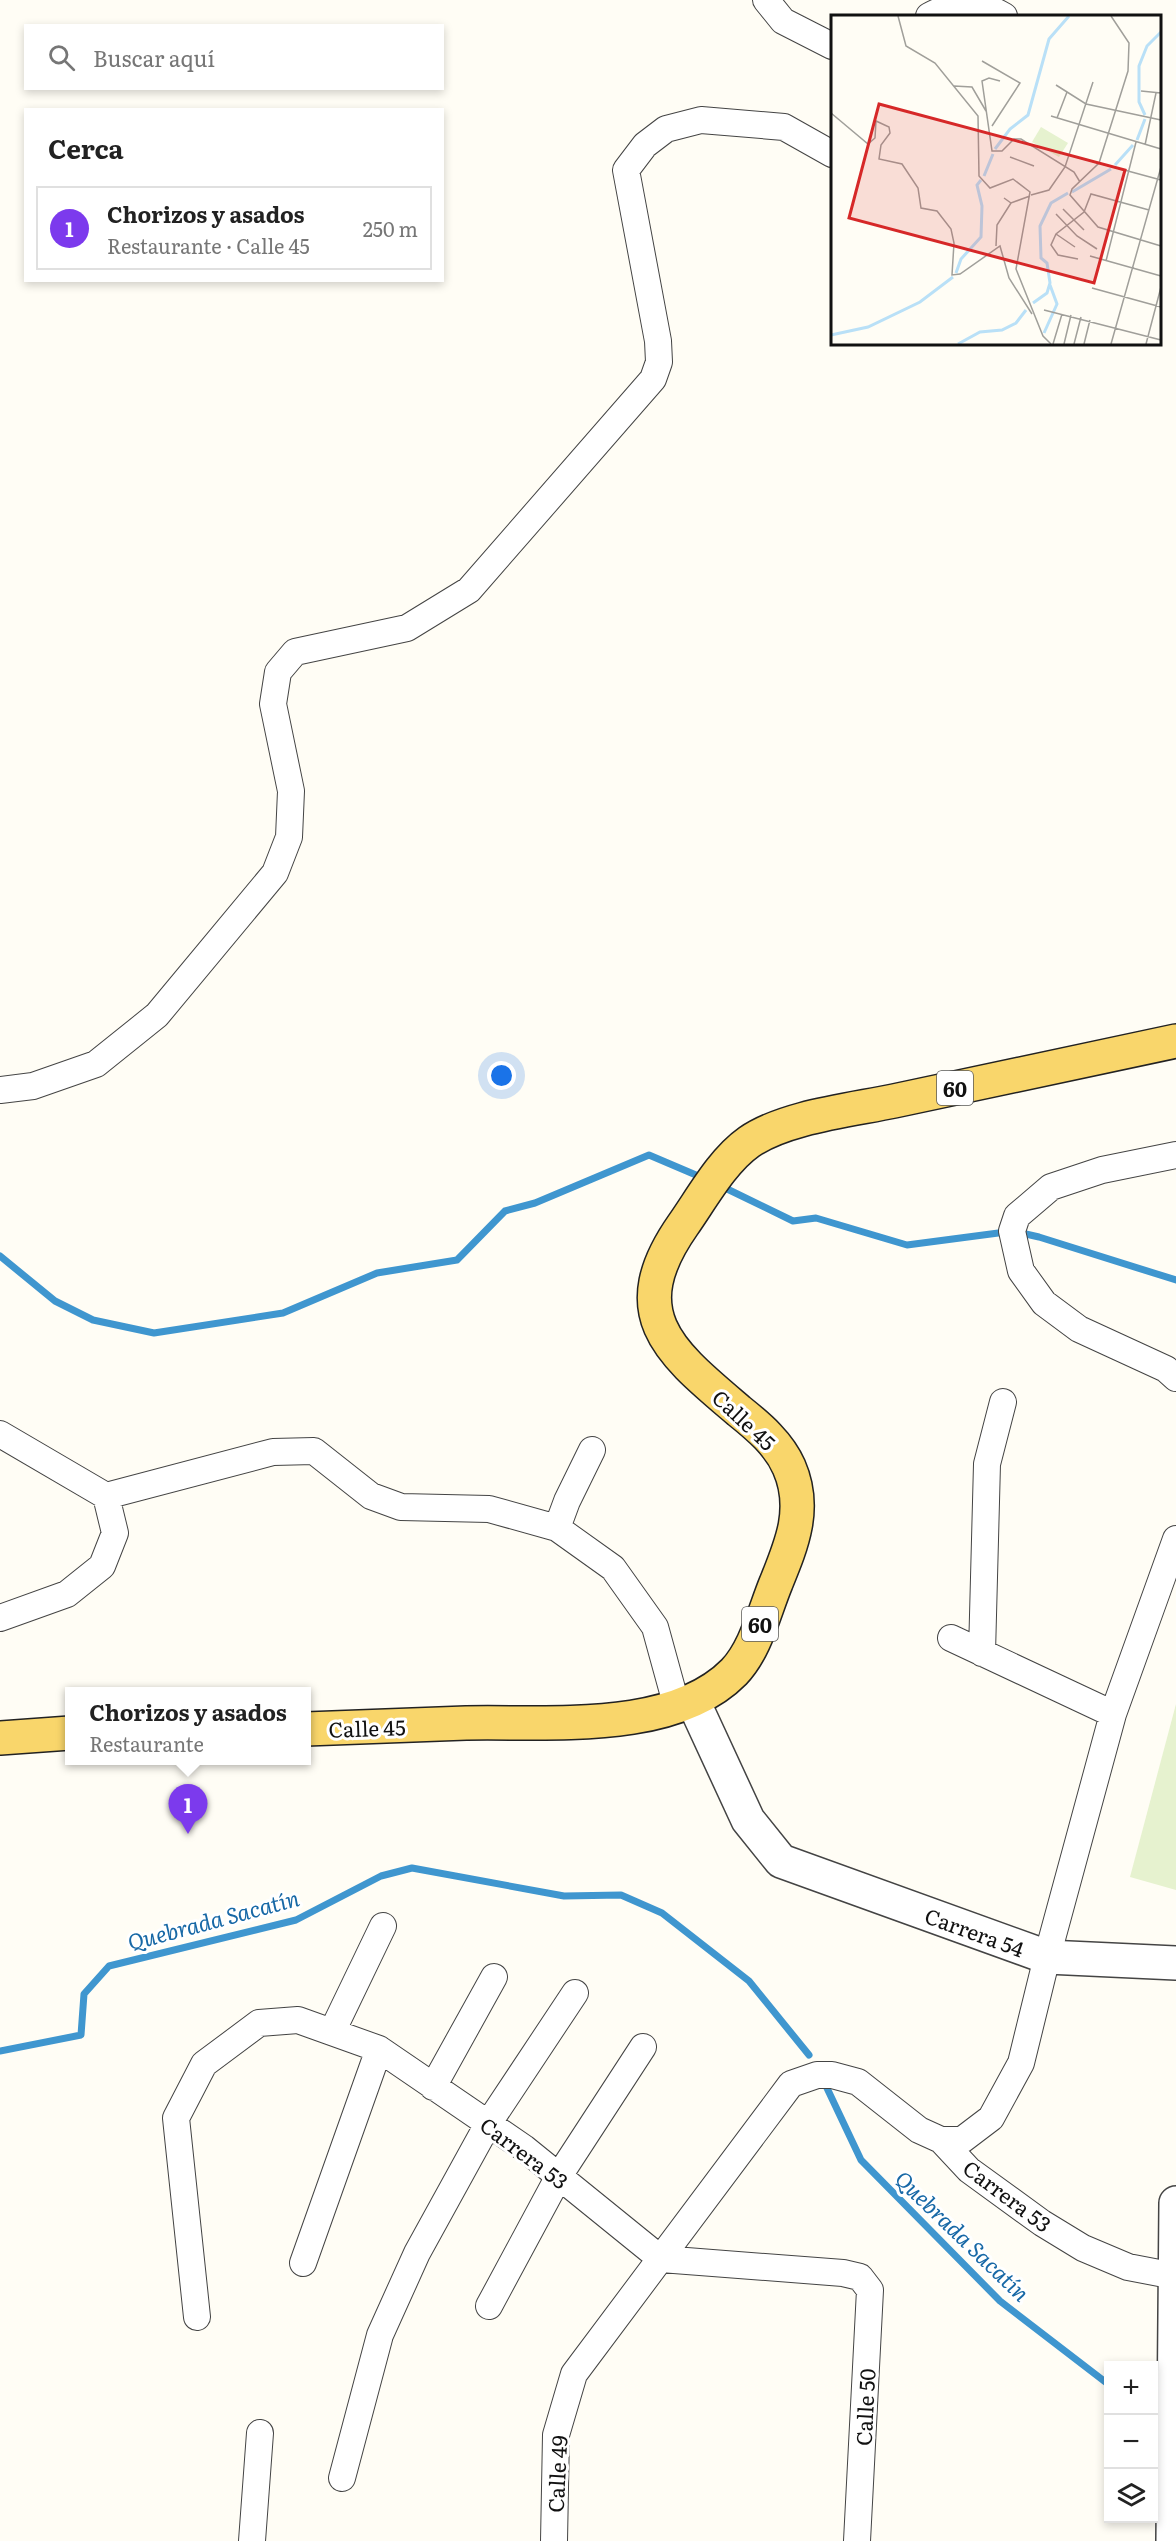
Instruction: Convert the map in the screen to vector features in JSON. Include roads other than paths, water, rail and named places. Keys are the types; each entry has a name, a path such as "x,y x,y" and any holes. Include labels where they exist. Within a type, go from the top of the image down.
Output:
{"main road":[{"name":"Calle 45","path":"311,1729 593,1721 648,1714 685,1704 714,1689 737,1670 753,1642 793,1540 799,1512 797,1490 790,1468 779,1448 693,1372 669,1346 657,1319 654,1291 660,1264 671,1242 698,1203 739,1149 767,1132 810,1120 1176,1041"},
{"path":"0,1738 65,1733"}],"street":[{"path":"766,0 783,21 831,45"},
{"path":"931,15 942,9 974,2 1002,15"},
{"path":"0,1090 33,1086 96,1064 157,1015 275,873 289,837 291,791 273,704 278,672 295,652 407,628 469,590 653,379 659,362 658,341 627,170 645,145 666,129 700,120 784,127 831,153"},
{"path":"1176,1155 1102,1170 1051,1187 1017,1216 1012,1231 1021,1271 1044,1304 1079,1329 1166,1369 1176,1377"},
{"path":"982,1653 987,1464 1003,1402"},
{"path":"0,1434 106,1496 273,1452 314,1451 370,1496 401,1507 489,1509 557,1528 613,1568 655,1627 685,1704"},
{"path":"557,1528 567,1501 592,1450"},
{"path":"0,1618 67,1594 102,1566 115,1533 106,1496"},
{"path":"941,2140 962,2140 991,2118 1021,2063 1047,1957 1113,1714 1176,1539"},
{"path":"951,1638 1113,1714"},
{"name":"Carrera 54","path":"685,1704 748,1820 781,1861 1047,1957 1176,1963"},
{"path":"332,2032 383,1926"},
{"path":"433,2087 494,1977"},
{"path":"342,2478 380,2335 417,2253 488,2124 575,1993"},
{"name":"Carrera 53","path":"197,2318 176,2118 204,2064 259,2022 298,2020 379,2049 559,2176 661,2259 791,2084 817,2075 832,2075 858,2082 919,2130 941,2140 969,2170 1042,2223 1073,2242 1128,2267 1175,2276"},
{"path":"489,2307 559,2176 643,2047"},
{"path":"303,2263 379,2049"},
{"path":"1173,2541 1176,2203"},
{"name":"Calle 50","path":"661,2259 843,2273 860,2277 870,2290 857,2541"},
{"name":"Calle 49","path":"554,2541 556,2435 574,2374 661,2259"},
{"path":"252,2541 260,2433"}],"waterway":[{"path":"0,1256 55,1301 93,1320 154,1333 283,1313 377,1273 457,1260 505,1211 535,1203 649,1155 703,1178"},
{"path":"721,1186 793,1221 816,1218 907,1245 1006,1232"},
{"path":"1017,1232 1176,1280"},
{"name":"Quebrada Sacatín","path":"0,2051 81,2035 84,1994 109,1966 296,1920 381,1876 412,1868 564,1896 621,1895 662,1913 749,1981 809,2055"},
{"name":"Quebrada Sacatín","path":"826,2086 861,2160 1000,2301 1104,2381"}],"place":[{"name":"Chorizos y asados","path":"188,1834"}]}
